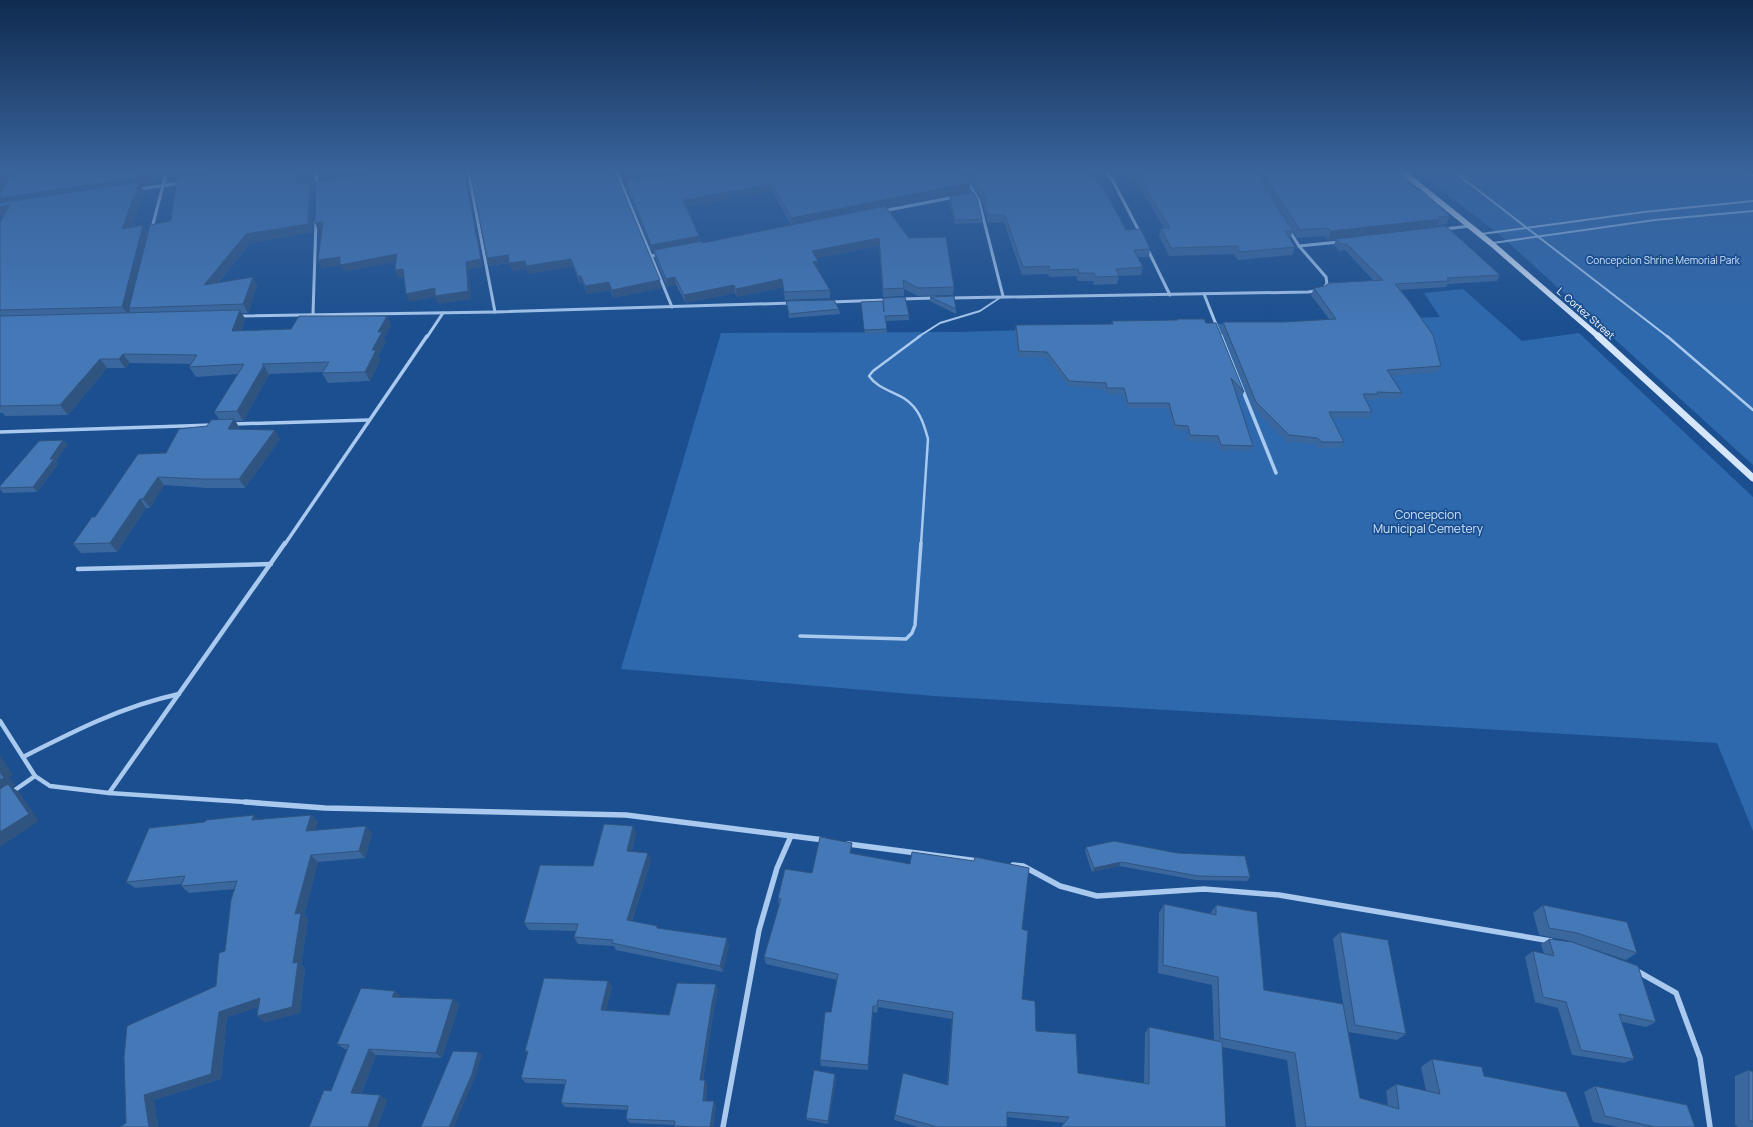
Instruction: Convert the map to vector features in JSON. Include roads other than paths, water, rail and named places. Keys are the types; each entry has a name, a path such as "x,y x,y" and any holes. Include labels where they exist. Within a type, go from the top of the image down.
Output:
{"main road":[{"name":"L. Cortez Street","path":"1466,223 1598,336 1753,478"}],"street":[{"path":"152,230 154,223"},
{"path":"313,314 316,223"},
{"path":"478,223 495,312"},
{"path":"637,223 672,306"},
{"path":"984,223 1003,296"},
{"path":"1135,223 1143,239"},
{"path":"1439,230 1470,226"},
{"path":"948,298 1003,296 1170,295 1308,292 1322,290 1327,284 1326,277 1299,246 1287,227"},
{"path":"1299,246 1346,241"},
{"path":"1146,246 1170,295"},
{"path":"651,256 666,253"},
{"path":"1204,294 1276,473"},
{"path":"829,302 940,298"},
{"path":"234,316 495,312 798,303"},
{"path":"109,793 270,564 443,313"},
{"path":"228,424 369,420"},
{"path":"0,432 220,425"},
{"path":"78,569 270,564"},
{"path":"23,757 74,731 110,716 157,698 179,694"},
{"path":"0,721 35,776 50,786 109,793 325,808 626,815 829,841"},
{"path":"6,796 35,776"},
{"path":"723,1127 759,930 777,868 791,836"},
{"path":"845,843 984,861"},
{"path":"1008,864 1023,866 1060,886 1097,896 1204,889 1279,895 1557,942"},
{"path":"1633,969 1676,993 1700,1058 1710,1127"}],"lane":[{"path":"1523,223 1655,325 1753,410"},
{"path":"1480,234 1569,223"},
{"path":"1492,244 1638,223"},
{"path":"800,636 906,639 912,633 915,625 922,542 928,439 924,423 917,411 906,400 873,383 869,376 873,371 926,330 940,323 980,311 1003,296"}],"park label":[{"name":"Concepcion Shrine Memorial Park","path":"1663,260"},
{"name":"Concepcion Municipal Cemetery","path":"1428,522"}]}
